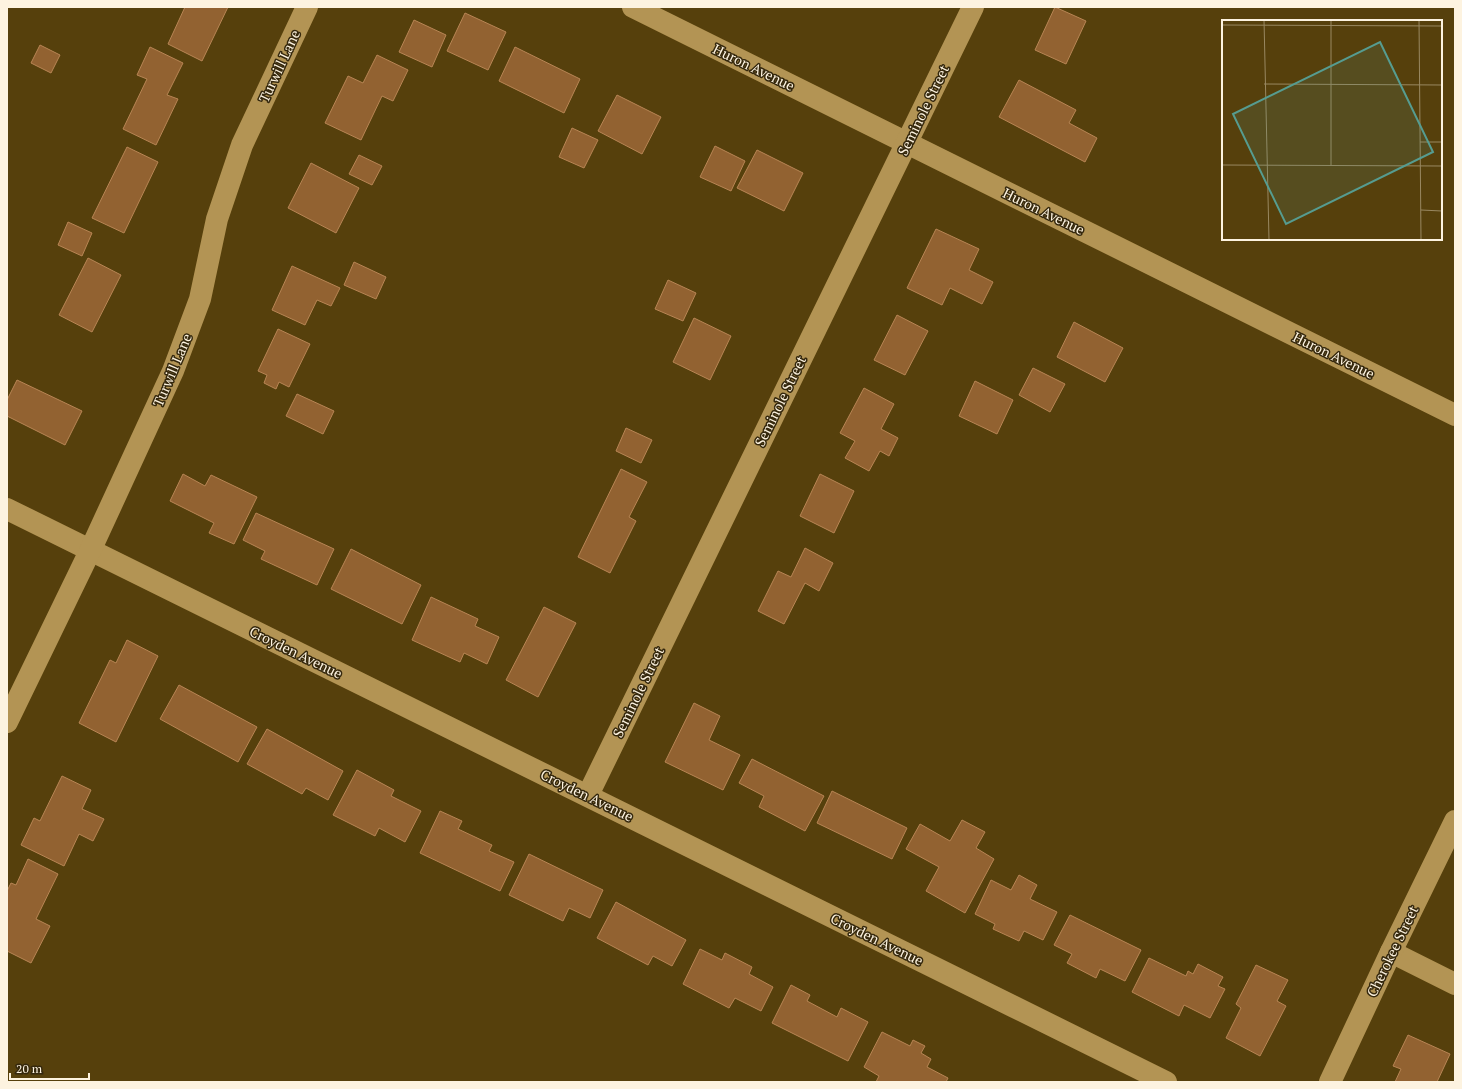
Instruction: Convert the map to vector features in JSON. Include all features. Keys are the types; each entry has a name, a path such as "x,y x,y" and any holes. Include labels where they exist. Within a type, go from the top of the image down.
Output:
{"street":[{"name":"Turwill Lane","path":"7,722 90,551 173,371 200,299 216,219 242,145 307,7"},
{"name":"Huron Avenue","path":"633,7 1455,415"},
{"name":"Seminole Street","path":"588,796 973,7"},
{"name":"Croyden Avenue","path":"7,509 1166,1082"},
{"name":"Cherokee Street","path":"1330,1082 1455,821"},
{"path":"1391,952 1455,984"}],"building":[{"path":"185,7 228,7 202,61 168,44"},
{"path":"1055,7 1086,21 1066,64 1035,50"},
{"path":"465,13 506,32 488,70 447,51"},
{"path":"414,20 446,35 432,67 399,52"},
{"path":"40,45 60,55 51,73 31,63"},
{"path":"150,47 183,63 167,95 178,99 156,145 123,129 147,79 137,75"},
{"path":"515,47 580,79 564,113 499,81"},
{"path":"377,55 408,70 393,101 382,96 361,140 325,123 348,76 363,83"},
{"path":"1019,80 1076,110 1069,123 1097,138 1085,162 999,117"},
{"path":"617,95 661,117 642,154 598,131"},
{"path":"572,128 598,140 584,168 559,157"},
{"path":"715,146 745,161 731,191 700,177"},
{"path":"127,147 158,162 124,233 92,218"},
{"path":"757,150 803,173 784,211 737,188"},
{"path":"359,155 382,166 372,185 349,174"},
{"path":"311,163 359,188 336,233 288,208"},
{"path":"68,222 92,233 82,256 58,245"},
{"path":"936,229 979,249 969,270 993,282 982,304 950,288 942,305 907,288"},
{"path":"88,258 121,275 92,332 59,315"},
{"path":"354,262 386,277 376,299 344,285"},
{"path":"292,266 340,288 331,306 317,300 305,325 272,310"},
{"path":"668,280 696,293 683,321 655,309"},
{"path":"897,315 928,331 905,375 874,360"},
{"path":"694,318 731,336 710,380 673,362"},
{"path":"1074,322 1123,348 1105,382 1057,357"},
{"path":"278,329 310,344 289,387 279,382 276,389 264,383 267,375 258,371"},
{"path":"1033,368 1065,384 1050,412 1019,395"},
{"path":"17,380 82,411 65,445 7,416 7,400"},
{"path":"975,381 1013,400 997,434 959,416"},
{"path":"864,388 894,404 881,429 898,438 889,456 880,451 869,471 845,458 855,441 840,433"},
{"path":"297,394 334,411 323,434 286,416"},
{"path":"626,428 652,440 641,463 616,451"},
{"path":"621,469 647,482 629,517 636,521 610,573 578,557"},
{"path":"183,474 205,486 211,475 257,497 234,544 209,533 214,523 170,501"},
{"path":"820,474 854,491 834,533 800,516"},
{"path":"256,513 334,549 317,585 261,559 265,551 243,540"},
{"path":"805,548 833,563 819,591 805,583 784,624 758,611 778,571 791,577"},
{"path":"351,549 421,585 402,624 331,589"},
{"path":"431,597 478,619 475,626 499,637 487,664 464,653 460,662 412,640"},
{"path":"544,607 576,623 538,697 506,680"},
{"path":"127,640 158,656 116,742 79,723 110,660 116,663"},
{"path":"179,685 257,727 238,762 160,719"},
{"path":"694,703 720,716 709,740 740,755 723,790 665,762"},
{"path":"267,729 343,771 328,800 306,788 302,794 247,764"},
{"path":"752,759 824,796 805,831 759,807 764,796 739,783"},
{"path":"357,770 394,790 391,796 421,811 405,842 379,828 375,836 333,815"},
{"path":"62,776 91,790 82,809 104,819 93,841 79,834 64,866 21,845 34,818 40,821"},
{"path":"832,791 907,828 892,859 817,823"},
{"path":"440,811 462,821 458,829 492,845 489,851 514,862 500,891 420,853"},
{"path":"962,820 985,832 976,848 994,859 965,913 926,891 939,867 906,849 920,824 950,841"},
{"path":"529,854 603,890 590,918 569,908 563,921 509,895"},
{"path":"28,859 58,874 36,919 50,926 31,963 7,951 7,891 11,883 16,885"},
{"path":"1019,875 1037,885 1030,899 1057,912 1043,940 1024,931 1019,941 993,929 995,924 975,914 991,880 1011,890"},
{"path":"616,902 686,940 672,966 653,956 648,965 597,938"},
{"path":"1070,915 1141,950 1125,981 1100,969 1096,978 1067,963 1072,954 1054,945"},
{"path":"700,949 722,960 725,953 752,967 749,974 773,987 761,1011 735,998 729,1008 683,984"},
{"path":"1149,958 1186,976 1188,971 1193,974 1198,964 1223,977 1218,986 1225,989 1210,1018 1184,1005 1179,1016 1132,992"},
{"path":"1256,965 1288,980 1277,1001 1286,1006 1260,1056 1226,1038 1241,1008 1236,1004"},
{"path":"791,985 810,995 807,1001 837,1017 841,1008 868,1022 848,1061 772,1023"},
{"path":"882,1032 910,1046 913,1040 925,1046 921,1053 931,1059 927,1067 948,1078 946,1082 876,1082 879,1076 864,1067"},
{"path":"1408,1035 1450,1054 1437,1082 1395,1082 1401,1069 1393,1066"}]}
